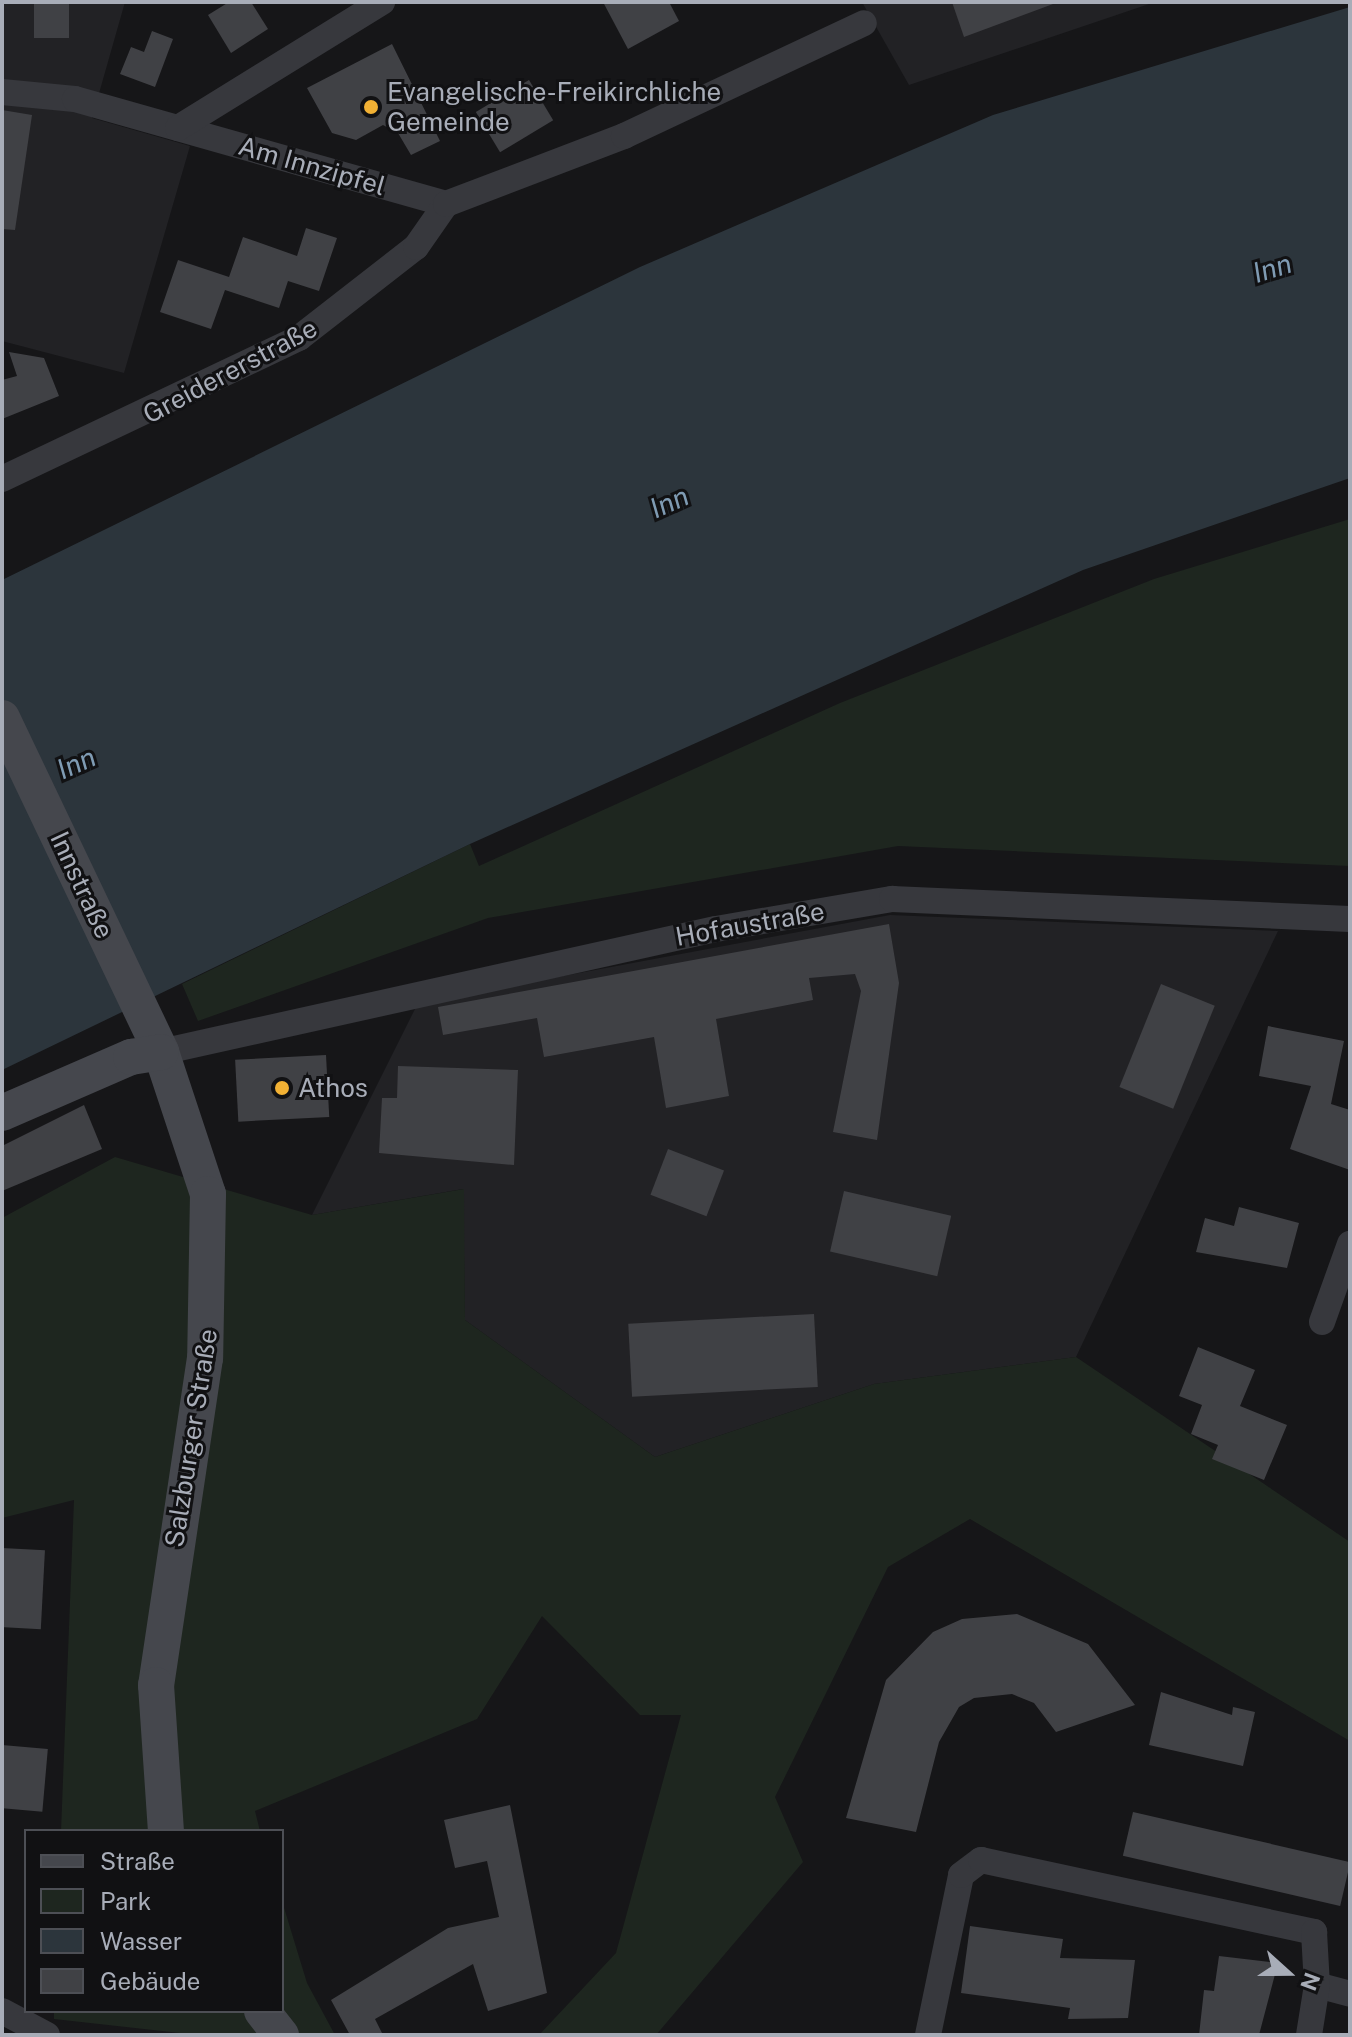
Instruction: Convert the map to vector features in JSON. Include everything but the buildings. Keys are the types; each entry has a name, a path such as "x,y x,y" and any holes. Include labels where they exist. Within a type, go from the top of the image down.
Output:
{"main road":[{"name":"Innstraße","path":"2,718 161,1052"},
{"path":"2,1113 131,1057 161,1052"},
{"name":"Salzburger Straße","path":"161,1052 197,1148 211,1243 205,1358 156,1685 166,1829"},
{"path":"264,2013 281,2035"}],"street":[{"name":"Am Innzipfel","path":"178,128 382,2"},
{"path":"446,204 624,136 864,23"},
{"name":"Am Innzipfel","path":"2,92 75,99 446,204"},
{"name":"Greidererstraße","path":"2,479 299,338 416,247 446,204"},
{"name":"Hofaustraße","path":"161,1052 671,938 892,899 1350,919"},
{"path":"1322,1322 1350,1244"},
{"path":"928,2035 961,1875 981,1860 1314,1932 1317,1985 1309,2035"},
{"path":"1317,1985 1350,1994"},
{"path":"2,2011 47,2035"}],"shaded area":[{"path":"2,2 125,2 92,118 190,146 124,373 2,341"},
{"path":"862,2 1155,2 909,85"},
{"path":"890,915 1278,931 1076,1357 874,1384 655,1457 465,1320 463,1189 312,1215 418,1003"}],"green space":[{"path":"1350,519 1350,866 898,846 488,918 198,1021 182,984 470,844 479,866 840,703 1154,579"},
{"path":"115,1157 312,1215 464,1189 465,1320 655,1457 874,1384 1076,1357 1350,1542 1350,1741 970,1519 888,1567 775,1797 803,1862 656,2035 539,2035 616,1953 681,1715 640,1715 542,1616 477,1719 255,1811 260,1829 61,1829 74,1500 2,1518 2,1218"},
{"path":"284,1908 307,1983 335,2035 198,2035 54,2019 54,2013 284,2013"}],"water":[{"name":"Inn","path":"1350,7 1350,478 1083,570 470,844 2,1070 2,580 640,267 993,115"}],"place":[{"name":"Evangelische-Freikirchliche Gemeinde","path":"371,107"},
{"name":"Athos","path":"282,1088"}]}
